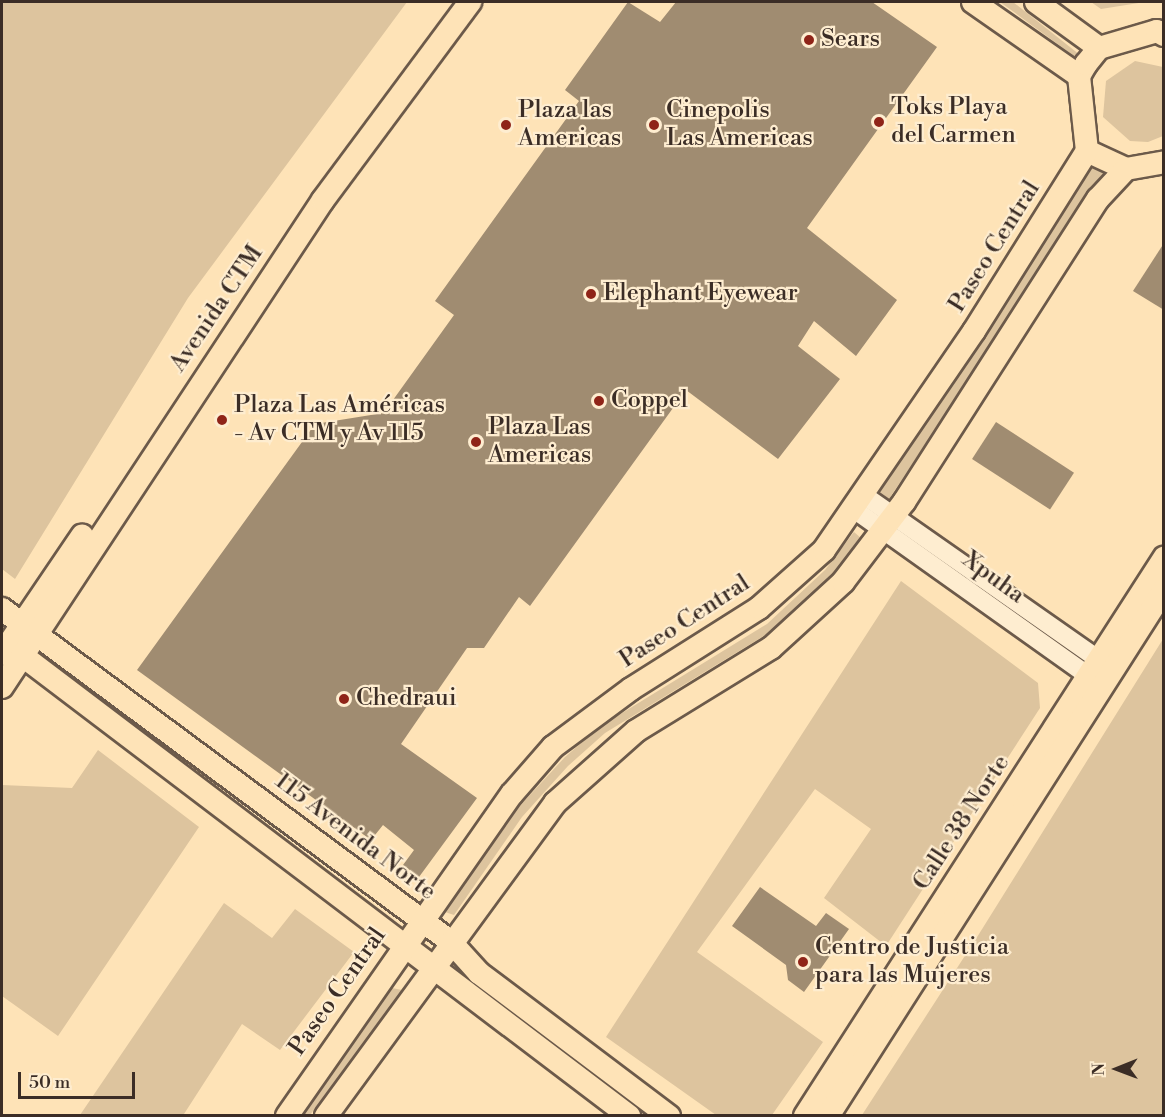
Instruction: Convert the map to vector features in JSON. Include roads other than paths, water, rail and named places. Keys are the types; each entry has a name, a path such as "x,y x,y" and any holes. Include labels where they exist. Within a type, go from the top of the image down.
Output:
{"main road":[{"name":"Avenida CTM","path":"30,628 311,193 451,2"},
{"name":"Avenida CTM","path":"2,687 8,649 30,628 323,200 470,2"},
{"path":"973,2 1079,76"},
{"path":"1036,2 1099,48"},
{"path":"1126,170 1087,151 1079,76 1099,48 1161,29"},
{"name":"Paseo Central","path":"287,1116 512,794 553,747 631,689 759,608 824,550 860,503 1087,151"},
{"path":"326,1116 451,942 555,803 584,774 636,731 771,648 843,582 889,523 1098,200 1126,170 1164,162"},
{"name":"Calle 38 Norte","path":"828,1116 1101,673 1164,558"},
{"name":"Calle 38 Norte","path":"805,1116 1101,673 1164,590"},
{"name":"115 Avenida Norte","path":"2,609 421,922 451,942 479,973 669,1116"},
{"path":"8,649 404,947 432,971 629,1116"}],"street":[{"name":"Xpuha","path":"860,503 1101,673"}],"place":[{"name":"Sears","path":"809,40"},
{"name":"Toks Playa del Carmen","path":"879,122"},
{"name":"Plaza las Americas","path":"506,125"},
{"name":"Cinepolis Las Americas","path":"654,125"},
{"name":"Elephant Eyewear","path":"591,294"},
{"name":"Coppel","path":"599,401"},
{"name":"Plaza Las Américas - Av CTM y Av 115","path":"222,420"},
{"name":"Plaza Las Americas","path":"476,442"},
{"name":"Chedraui","path":"344,699"},
{"name":"Centro de Justicia para las Mujeres","path":"803,962"}]}
